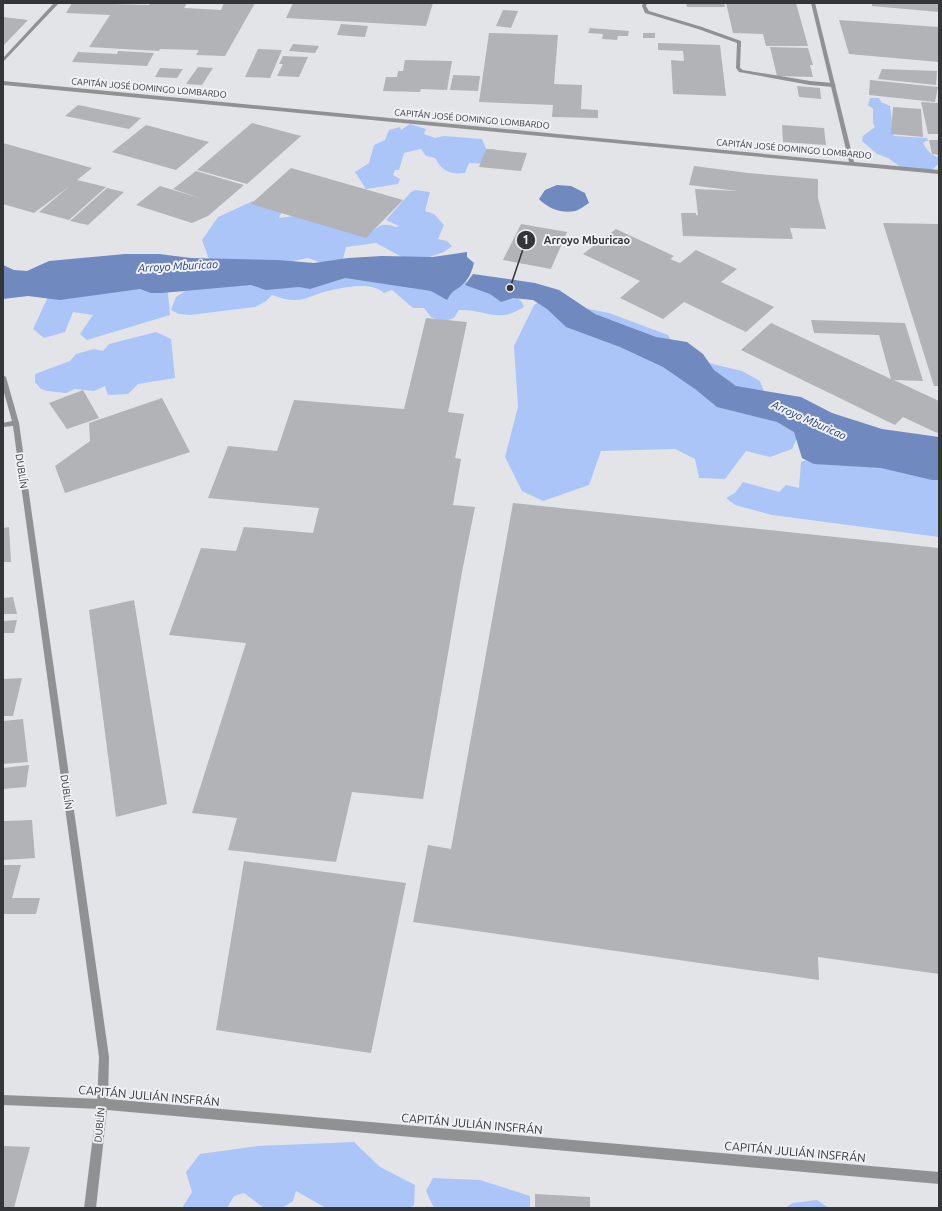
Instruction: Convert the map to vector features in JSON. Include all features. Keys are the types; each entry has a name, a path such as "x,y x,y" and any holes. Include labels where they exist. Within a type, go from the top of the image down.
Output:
{"street":[{"path":"3,61 57,3"},
{"path":"645,3 644,6 647,12 700,28 739,42 738,68 741,71 810,83 833,85"},
{"path":"813,3 852,164"},
{"name":"CAPITÁN JOSÉ DOMINGO LOMBARDO","path":"3,83 939,172"},
{"name":"DUBLÍN","path":"3,377 16,423 104,1056 102,1104 90,1208"},
{"path":"3,425 16,423"},
{"name":"CAPITÁN JULIÁN INSFRÁN","path":"3,1100 102,1104 939,1178"}],"shaded area":[{"path":"870,98 879,98 881,102 890,106 894,136 927,138 928,140 923,143 931,154 939,157 939,163 932,170 906,171 888,158 877,154 862,141 863,136 875,127 873,123 873,109 868,105"},
{"path":"410,124 426,129 424,134 435,138 444,136 482,139 486,149 495,149 503,158 488,164 469,163 465,173 451,173 444,169 435,158 426,156 421,149 404,153 399,170 395,170 393,175 400,179 398,184 366,189 355,172 369,163 374,145 385,140 389,130 400,127 401,130"},
{"path":"415,190 430,192 425,211 434,214 444,225 438,239 447,241 452,246 444,252 429,257 402,257 376,243 346,247 343,259 325,264 308,258 264,267 210,262 202,240 218,217 253,201 282,204 283,209 279,218 302,215 361,235 367,234 383,225 399,226 386,220 411,192"},
{"path":"234,275 463,280 484,288 514,295 524,307 515,312 499,315 459,310 454,318 442,322 431,317 424,308 413,308 392,290 384,293 379,289 372,287 358,286 335,289 298,300 287,300 272,295 266,301 255,307 190,315 179,314 171,310 176,297 190,288"},
{"path":"167,283 170,315 87,340 80,334 93,315 73,312 65,332 44,338 33,329 47,299 37,286"},
{"path":"546,297 564,304 609,313 668,335 676,349 696,360 742,371 760,381 766,397 805,420 792,449 770,457 746,451 725,479 699,478 695,459 675,449 601,451 589,485 543,501 522,491 505,457 518,407 514,346 534,305"},
{"path":"156,332 171,339 175,378 138,384 128,394 108,395 105,386 94,391 75,389 66,393 41,389 35,382 35,374 70,361 76,354 94,349 103,351 109,344"},
{"path":"824,454 939,477 939,537 772,515 735,505 726,498 735,493 743,482 779,492 786,485 799,488 801,462"},
{"path":"354,1142 380,1167 415,1185 414,1205 410,1208 326,1208 296,1191 293,1201 282,1208 264,1208 244,1193 234,1196 227,1208 182,1208 192,1192 186,1172 200,1154 257,1146"},
{"path":"433,1178 480,1180 530,1196 530,1208 434,1208 426,1191"},
{"path":"817,1200 829,1208 785,1208 793,1203"}],"water":[{"path":"557,185 571,186 585,193 589,203 579,210 570,212 550,208 539,199 545,190"},
{"path":"467,252 467,257 474,263 469,277 449,296 447,300 431,291 345,278 310,289 299,287 266,290 251,285 162,293 151,293 140,289 60,300 28,296 3,299 3,265 14,270 27,271 49,261 125,254 159,254 191,258 278,260 314,263 348,258 382,256 433,257"},
{"path":"473,274 535,283 559,290 595,314 656,337 687,342 703,354 714,370 736,386 801,397 832,413 882,429 939,437 939,480 932,480 881,468 814,464 802,458 794,432 777,422 717,407 695,389 663,367 620,347 566,327 547,309 533,300 513,298 501,302 490,294 465,285"}],"building":[{"path":"72,3 149,5 150,3 187,3 184,8 221,10 224,3 255,3 225,56 196,55 199,50 160,49 159,51 89,47 110,15 66,13"},
{"path":"293,3 433,3 426,26 286,18"},
{"path":"686,3 724,3 725,7 687,7"},
{"path":"726,3 796,3 808,46 766,46 763,34 733,33"},
{"path":"872,3 939,3 939,12 872,6"},
{"path":"503,10 518,11 511,28 496,26"},
{"path":"3,17 28,20 3,46"},
{"path":"839,20 939,27 939,62 849,54"},
{"path":"341,24 368,26 365,37 337,35"},
{"path":"590,28 629,31 628,36 618,36 617,40 602,39 603,34 588,33"},
{"path":"489,33 558,35 554,84 582,85 581,109 598,110 598,118 552,117 553,105 479,102"},
{"path":"643,33 655,33 655,38 643,38"},
{"path":"658,43 720,45 726,96 673,94 671,60 684,61 683,51 658,50"},
{"path":"293,44 319,46 315,53 289,51"},
{"path":"770,47 808,48 813,65 810,65 813,77 777,76"},
{"path":"258,49 282,50 270,78 245,77"},
{"path":"118,51 154,53 147,66 72,62 78,52 117,54"},
{"path":"283,56 308,57 299,77 277,76 283,64 279,64"},
{"path":"405,60 452,61 447,90 421,89 420,92 383,91 386,77 397,77 398,71 403,71"},
{"path":"198,67 213,68 202,85 186,84"},
{"path":"160,68 183,69 177,78 155,77"},
{"path":"882,69 937,71 936,85 878,79"},
{"path":"453,75 480,76 478,91 450,90"},
{"path":"870,80 938,87 935,102 869,95"},
{"path":"797,86 820,88 821,99 799,97"},
{"path":"921,102 939,103 939,134 928,134"},
{"path":"78,105 141,118 129,129 65,116"},
{"path":"893,107 921,109 923,137 891,134"},
{"path":"252,123 301,136 247,184 197,170"},
{"path":"146,125 209,142 176,170 112,152"},
{"path":"782,125 824,128 826,145 783,142"},
{"path":"929,140 939,140 939,155 932,154"},
{"path":"3,143 92,168 77,180 106,187 69,220 39,212 71,185 34,213 3,204"},
{"path":"486,149 527,153 521,171 479,167"},
{"path":"694,166 748,173 818,179 818,198 826,229 790,228 793,239 683,236 681,213 696,213 696,215 698,215 695,189 738,191 689,185"},
{"path":"291,168 403,200 366,238 251,204"},
{"path":"196,171 244,185 208,216 192,223 136,205 160,186 203,199 173,189"},
{"path":"107,188 124,192 88,225 70,221"},
{"path":"883,223 939,224 939,386 934,386"},
{"path":"521,224 567,232 551,269 503,260"},
{"path":"616,229 674,256 670,259 680,263 696,250 737,269 721,282 774,307 746,332 684,302 663,319 620,298 640,281 583,254"},
{"path":"426,318 467,322 448,412 464,414 455,458 461,459 453,505 475,507 462,572 423,799 352,792 336,862 228,850 237,818 192,813 246,643 169,635 201,548 236,551 244,527 313,533 319,508 208,498 228,446 277,451 294,400 404,409"},
{"path":"811,320 905,323 923,381 894,380 939,401 939,431 937,433 903,417 895,425 741,350 771,323 891,379 879,335 814,333"},
{"path":"83,390 99,418 67,429 49,403"},
{"path":"162,398 190,452 65,493 55,466 90,441 89,423"},
{"path":"513,503 939,548 939,974 818,957 819,980 413,922 428,845 451,849"},
{"path":"9,527 11,562 3,562 3,528"},
{"path":"13,597 17,614 3,614 3,598"},
{"path":"134,600 167,804 116,817 89,610"},
{"path":"17,620 14,633 3,633 3,621"},
{"path":"22,678 13,716 3,716 3,679"},
{"path":"23,719 28,762 3,764 3,721"},
{"path":"29,765 26,787 3,789 3,768"},
{"path":"32,820 35,858 3,860 3,821"},
{"path":"244,861 406,883 371,1053 216,1030"},
{"path":"3,865 21,865 12,898 40,898 36,914 3,914"},
{"path":"3,1146 30,1147 14,1208 3,1208"},
{"path":"535,1194 590,1197 590,1208 535,1208"}],"place":[{"name":"Arroyo Mburicao","path":"510,288"}]}
